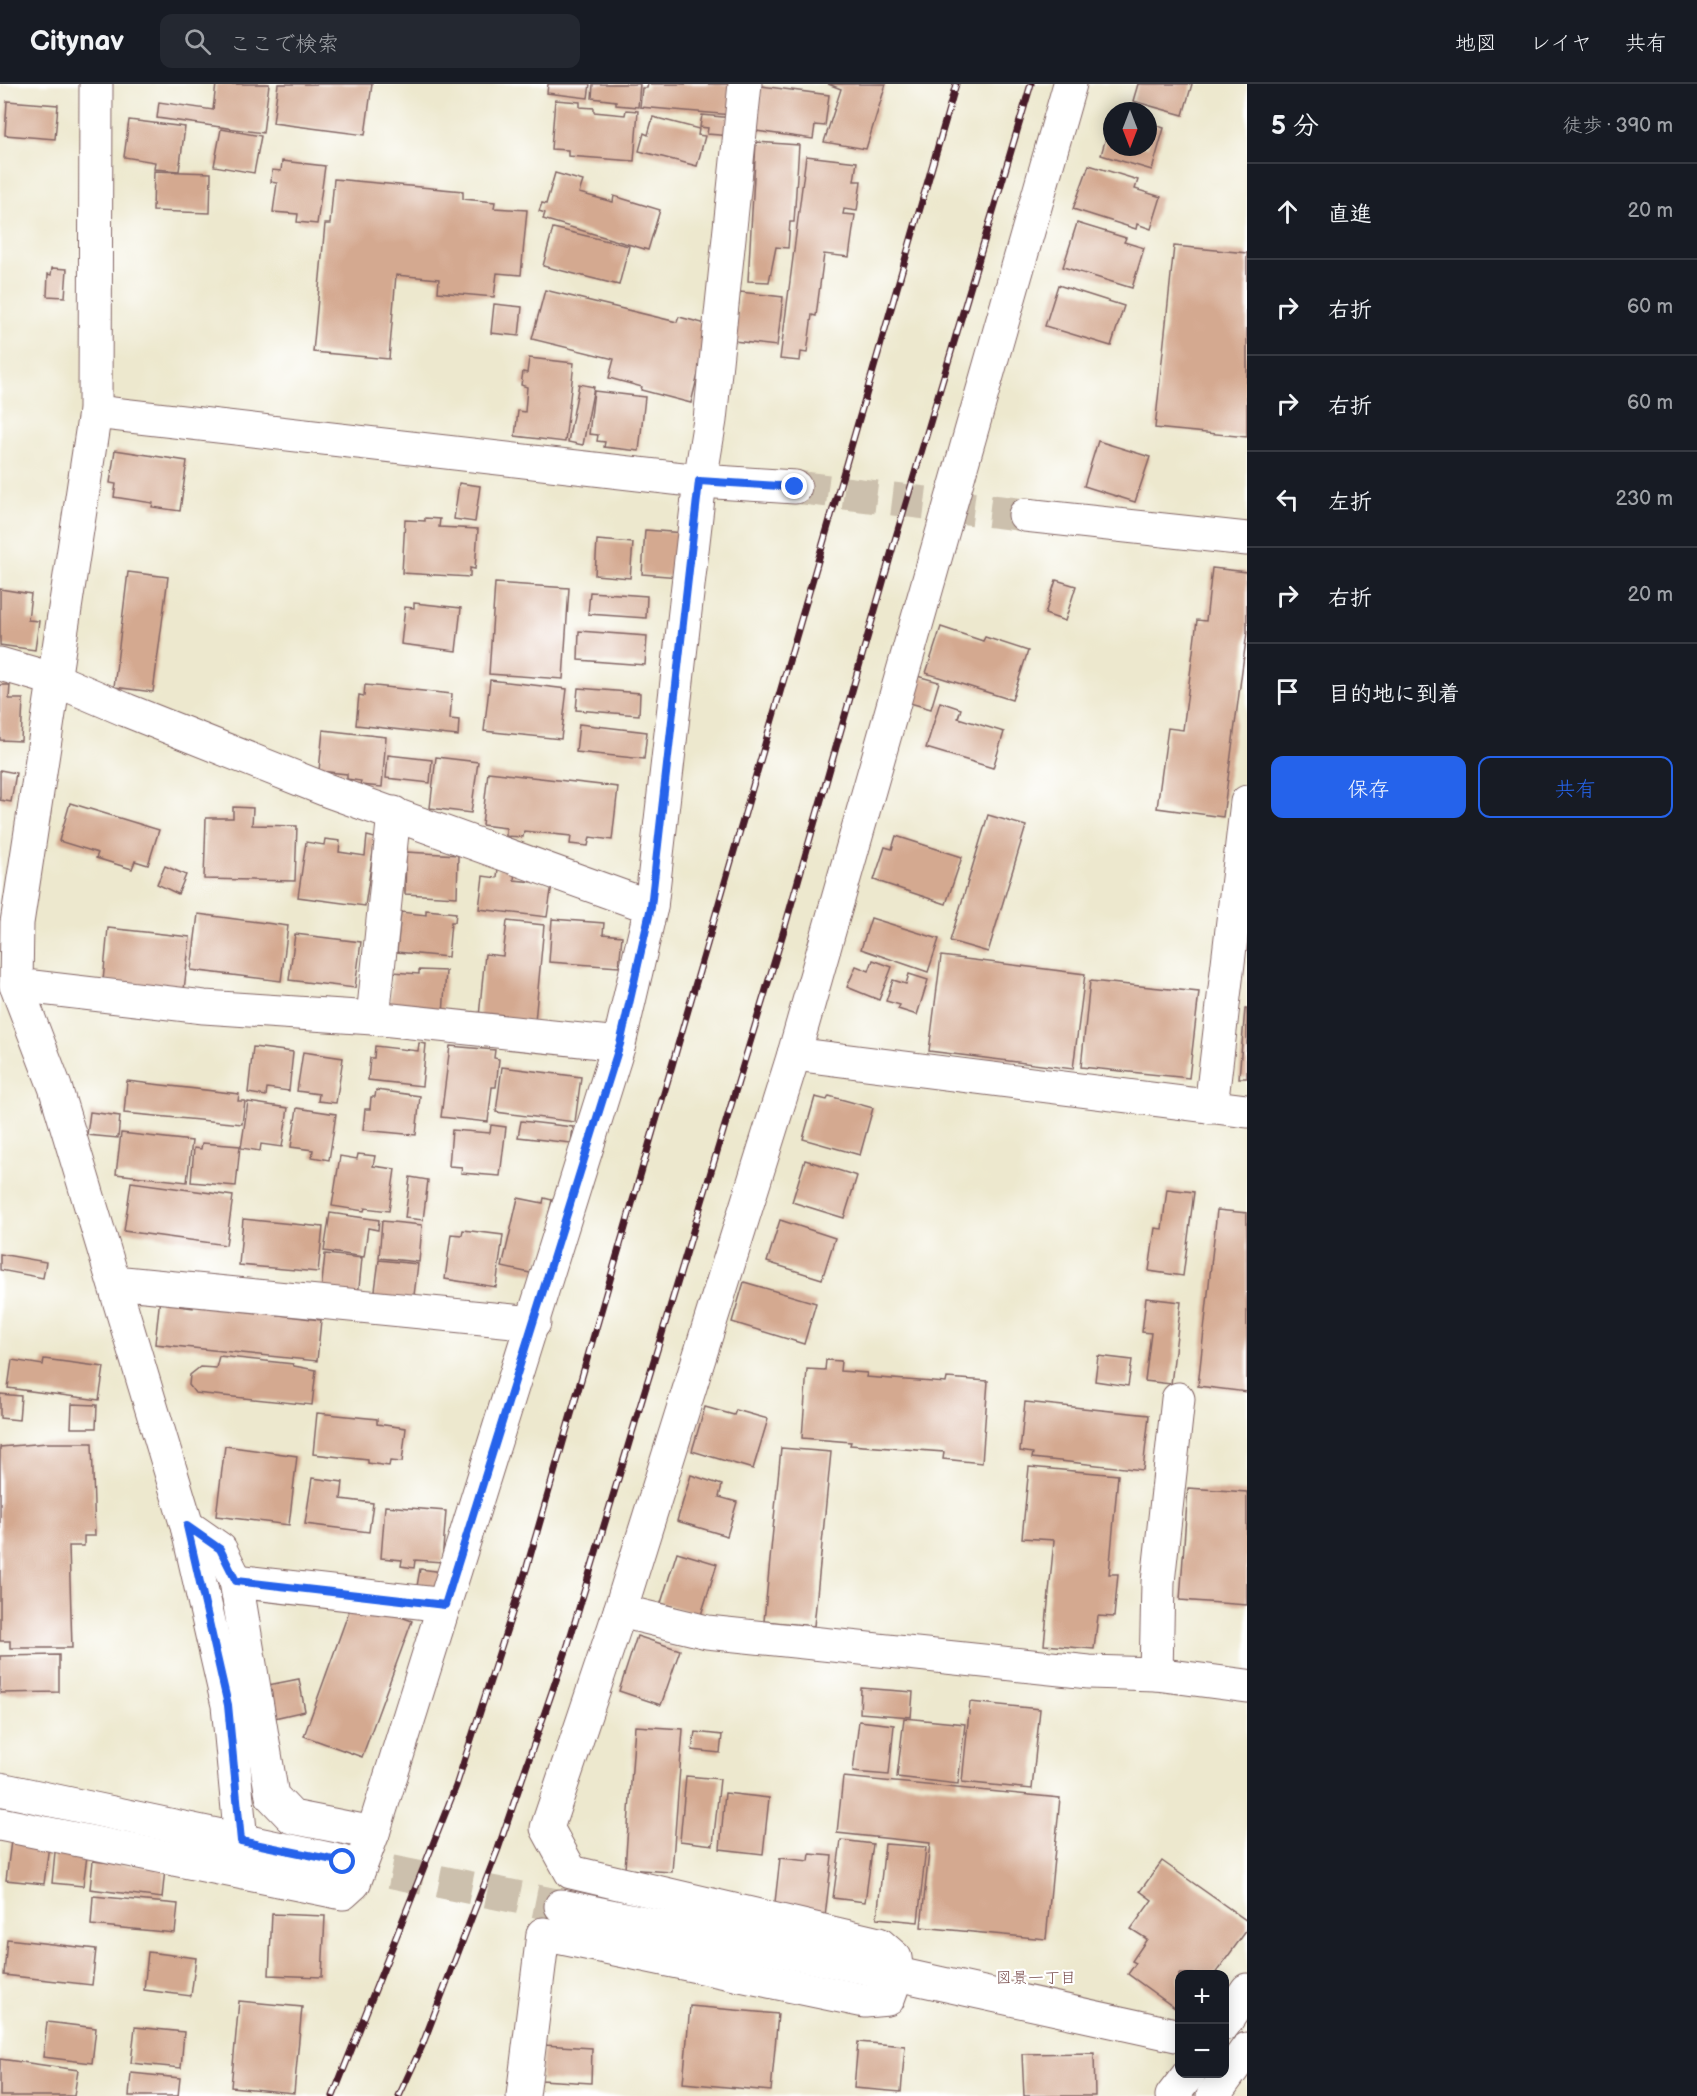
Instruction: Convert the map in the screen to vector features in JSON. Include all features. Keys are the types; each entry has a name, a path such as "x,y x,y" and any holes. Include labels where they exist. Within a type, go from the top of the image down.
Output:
{"street":[{"path":"96,84 95,412 56,680 17,923 16,985 55,1087 187,1526 228,1705 241,1841"},
{"path":"0,1824 343,1893 354,1883 373,1833 620,1044 651,907 699,481 710,420 745,84"},
{"path":"543,1934 865,2001 888,1999 897,1974 895,1958 879,1944 571,1872 546,1828 620,1611 794,1054 1070,84"},
{"path":"95,412 699,481 795,487"},
{"path":"1025,515 1247,539"},
{"path":"0,664 56,680 329,791 651,907"},
{"path":"1211,1107 1247,802"},
{"path":"373,1018 394,813"},
{"path":"16,985 204,1007 373,1018 620,1044"},
{"path":"794,1054 1247,1112"},
{"path":"114,1282 534,1323"},
{"path":"1156,1674 1158,1582 1178,1399"},
{"path":"187,1526 220,1549 236,1581 272,1796 292,1817 373,1833"},
{"path":"236,1581 445,1605"},
{"path":"620,1611 707,1632 1089,1672 1156,1674 1247,1686"},
{"path":"0,1789 343,1862"},
{"path":"523,2096 543,1934 571,1872"},
{"path":"561,1906 897,1974 1175,2036"},
{"path":"1229,2017 1247,1990"},
{"path":"1213,2096 1247,2049 1229,2047"},
{"path":"1172,2096 1185,2078"}],"building":[{"path":"216,84 269,84 263,133 157,118 159,102 213,110"},
{"path":"278,84 372,84 365,135 273,123"},
{"path":"548,84 590,84 588,98 547,93"},
{"path":"593,84 640,84 638,107 616,105 616,101 592,98"},
{"path":"648,84 734,84 732,115 640,107 642,88 647,88"},
{"path":"828,84 886,84 866,149 824,142 841,89"},
{"path":"1138,84 1192,84 1183,115 1157,108 1157,102 1133,101"},
{"path":"761,86 829,95 825,126 815,125 813,139 756,131"},
{"path":"555,100 580,102 580,107 594,108 594,112 625,115 626,110 638,111 634,161 568,156 568,150 551,149"},
{"path":"7,101 58,105 55,139 5,135"},
{"path":"702,115 733,118 732,136 707,134 708,128 700,127"},
{"path":"653,117 699,129 698,135 705,136 697,166 639,151 644,133 648,135"},
{"path":"129,120 185,127 179,171 154,169 155,162 124,157"},
{"path":"1157,126 1164,128 1157,152"},
{"path":"221,129 261,136 254,173 214,166"},
{"path":"756,142 799,145 794,222 790,222 788,248 776,247 769,282 748,281"},
{"path":"806,156 857,162 854,181 861,181 857,211 844,209 843,214 855,215 849,257 824,254 816,316 812,315 807,353 801,352 800,361 780,359"},
{"path":"1104,156 1156,156 1152,170"},
{"path":"282,161 325,166 317,224 297,222 298,214 273,212 277,183 271,182 272,170 281,171"},
{"path":"1089,165 1138,180 1135,189 1161,197 1151,229 1137,224 1136,229 1073,209"},
{"path":"154,171 211,173 210,213 153,211"},
{"path":"555,173 583,181 579,193 613,202 614,196 660,210 648,250 543,219 545,213 539,211 542,203 546,204"},
{"path":"334,179 463,191 463,199 495,202 494,208 527,210 521,275 497,273 494,297 438,292 439,279 396,275 389,359 313,352 325,224 330,224"},
{"path":"1077,223 1126,238 1124,242 1144,248 1132,288 1063,267"},
{"path":"553,228 629,246 619,285 543,266"},
{"path":"1174,246 1247,253 1247,437 1155,428"},
{"path":"52,268 67,269 65,297 47,296 48,274 51,275"},
{"path":"1058,285 1124,306 1111,346 1045,326"},
{"path":"545,290 677,322 679,317 710,325 691,403 641,390 642,387 609,378 614,359 532,339"},
{"path":"740,292 783,297 777,346 734,341"},
{"path":"494,304 522,307 519,336 491,333"},
{"path":"529,358 574,363 565,442 515,436 518,411 525,412 527,387 521,385 523,372 527,373"},
{"path":"579,384 594,387 583,445 568,442"},
{"path":"594,391 645,397 639,451 604,447 605,442 597,441 598,435 589,434"},
{"path":"1098,441 1150,457 1135,502 1084,486"},
{"path":"115,450 187,461 180,511 152,507 153,503 114,497 116,484 110,483"},
{"path":"459,483 480,486 475,522 454,519"},
{"path":"425,518 440,519 439,527 478,529 475,569 470,568 470,577 402,573 405,520 425,521"},
{"path":"645,530 684,533 680,577 642,574"},
{"path":"597,540 633,543 630,578 595,575"},
{"path":"1212,568 1247,572 1247,632 1223,817 1157,808 1168,728 1183,730 1197,620 1206,621"},
{"path":"128,572 168,577 153,692 114,687"},
{"path":"1056,580 1076,586 1065,621 1045,614"},
{"path":"495,583 569,588 563,679 489,674"},
{"path":"0,589 31,594 28,620 39,621 35,650 0,645"},
{"path":"590,592 647,596 646,618 588,614"},
{"path":"414,603 461,608 456,651 401,644 405,607 414,608"},
{"path":"941,627 983,641 985,637 1028,651 1012,700 926,673"},
{"path":"579,631 647,636 645,665 578,660"},
{"path":"917,676 939,682 931,709 910,703"},
{"path":"490,680 567,689 561,739 484,731"},
{"path":"0,685 10,685 9,699 23,699 21,741 0,740"},
{"path":"365,685 452,694 450,719 459,720 458,736 356,725 359,695 364,696"},
{"path":"578,688 640,693 639,715 576,710"},
{"path":"940,702 961,709 958,718 1004,732 993,768 926,748"},
{"path":"579,724 647,732 644,759 576,752"},
{"path":"323,730 386,737 382,787 360,785 361,781 347,779 347,774 319,771"},
{"path":"388,755 432,760 430,783 386,778"},
{"path":"436,757 478,762 471,813 430,808"},
{"path":"0,770 16,773 11,802 0,800"},
{"path":"488,772 618,787 612,840 590,837 588,846 570,844 571,836 524,831 523,837 506,836 506,828 482,825"},
{"path":"70,803 159,830 148,865 135,861 132,869 96,858 98,853 59,841"},
{"path":"233,807 253,808 252,825 297,826 295,881 204,879 206,818 233,818"},
{"path":"988,815 1026,826 988,952 950,941"},
{"path":"367,836 375,838 365,906 298,897 306,842 324,845 325,839 340,841 339,852 365,856"},
{"path":"896,836 962,857 946,904 874,880 885,847 892,849"},
{"path":"406,852 458,855 457,897 405,894"},
{"path":"165,866 186,875 178,894 157,884"},
{"path":"498,868 515,870 514,880 552,884 547,917 479,909 483,876 497,878"},
{"path":"426,910 456,913 455,922 451,922 448,957 397,952 401,912 426,915"},
{"path":"198,914 288,926 281,981 191,970"},
{"path":"871,918 939,939 928,972 861,949"},
{"path":"552,919 604,923 603,934 622,936 619,967 549,962"},
{"path":"507,921 544,925 535,1022 479,1017 485,954 503,956"},
{"path":"108,928 190,937 184,990 103,981"},
{"path":"295,934 361,942 355,988 289,980"},
{"path":"941,956 1085,974 1073,1069 929,1051"},
{"path":"873,960 892,967 879,1000 847,987 856,966 869,971"},
{"path":"419,970 446,971 443,1015 390,1011 393,972 419,974"},
{"path":"909,974 928,980 917,1015 898,1009 900,1005 886,1001 893,980 906,984"},
{"path":"1090,981 1199,992 1189,1078 1081,1067"},
{"path":"1245,1009 1247,1009 1247,1078 1239,1078"},
{"path":"419,1043 426,1044 422,1086 368,1080 370,1058 374,1058 375,1046 418,1051"},
{"path":"450,1046 495,1050 494,1058 499,1059 496,1087 492,1087 488,1122 441,1117"},
{"path":"253,1047 293,1052 289,1091 267,1088 266,1096 248,1093"},
{"path":"303,1052 343,1058 336,1103 318,1101 319,1094 297,1091"},
{"path":"502,1067 581,1077 575,1122 496,1112"},
{"path":"127,1081 239,1094 238,1101 245,1101 242,1124 124,1113"},
{"path":"376,1090 420,1096 416,1135 363,1130 365,1109 370,1109 371,1097 375,1097"},
{"path":"829,1096 873,1108 860,1155 803,1139 815,1097 827,1100"},
{"path":"248,1102 288,1108 282,1147 261,1144 260,1151 241,1148"},
{"path":"297,1108 336,1114 329,1160 312,1157 313,1150 291,1147"},
{"path":"90,1112 120,1116 118,1138 87,1135"},
{"path":"521,1121 573,1127 571,1143 518,1137"},
{"path":"491,1125 506,1127 500,1176 461,1173 462,1167 449,1166 452,1130 490,1133"},
{"path":"121,1133 192,1141 187,1182 116,1174"},
{"path":"202,1143 240,1146 236,1186 191,1182 194,1148 201,1149"},
{"path":"358,1154 375,1156 373,1166 395,1169 389,1211 365,1208 364,1211 332,1206 340,1156 357,1159"},
{"path":"805,1160 857,1176 844,1218 792,1202"},
{"path":"410,1177 428,1180 423,1220 405,1218"},
{"path":"131,1182 233,1196 226,1245 124,1231"},
{"path":"1167,1189 1194,1192 1183,1276 1149,1271 1155,1228 1162,1229"},
{"path":"518,1198 543,1203 544,1198 552,1200 535,1274 502,1267"},
{"path":"1217,1210 1247,1213 1247,1392 1198,1386"},
{"path":"330,1213 379,1220 378,1230 368,1228 364,1257 324,1251"},
{"path":"243,1219 323,1227 318,1272 239,1265"},
{"path":"780,1220 835,1238 822,1279 767,1262"},
{"path":"382,1221 422,1225 419,1262 379,1258"},
{"path":"463,1230 503,1235 496,1287 445,1279 451,1234 462,1235"},
{"path":"0,1254 46,1262 43,1278 0,1270"},
{"path":"325,1254 362,1258 358,1297 321,1292"},
{"path":"379,1260 418,1264 413,1303 374,1298"},
{"path":"744,1282 816,1303 804,1344 732,1322"},
{"path":"160,1297 180,1299 179,1306 193,1308 194,1300 219,1308 321,1320 317,1361 155,1344"},
{"path":"1146,1298 1181,1302 1171,1384 1145,1381 1151,1333 1142,1332"},
{"path":"219,1356 293,1364 316,1370 312,1405 195,1393 189,1385 190,1375 200,1367 216,1368"},
{"path":"1098,1356 1132,1360 1128,1386 1095,1381"},
{"path":"44,1359 104,1367 99,1400 8,1388 12,1360 43,1365"},
{"path":"826,1360 841,1361 840,1371 867,1373 866,1377 946,1383 947,1378 988,1381 982,1463 943,1459 944,1452 850,1445 851,1442 802,1438 807,1369 825,1370"},
{"path":"0,1394 21,1396 19,1420 0,1418"},
{"path":"1025,1402 1149,1415 1143,1470 1032,1458 1033,1453 1020,1451"},
{"path":"72,1404 97,1405 96,1428 71,1428"},
{"path":"705,1407 734,1415 736,1410 768,1419 753,1469 692,1451"},
{"path":"317,1413 377,1419 377,1424 406,1428 402,1462 390,1461 389,1466 368,1463 368,1460 313,1454"},
{"path":"47,1443 92,1443 95,1536 84,1536 84,1546 69,1546 72,1648 10,1648 10,1641 0,1641 0,1447"},
{"path":"225,1446 297,1456 289,1525 216,1516"},
{"path":"781,1448 831,1452 814,1626 764,1621"},
{"path":"1029,1467 1118,1475 1109,1574 1118,1574 1114,1617 1098,1616 1094,1649 1044,1645 1054,1540 1022,1538"},
{"path":"691,1475 722,1485 719,1497 737,1502 727,1536 677,1521"},
{"path":"312,1478 343,1482 341,1499 373,1503 369,1532 305,1524"},
{"path":"1188,1488 1247,1492 1247,1605 1180,1600"},
{"path":"385,1506 446,1511 442,1562 415,1560 414,1568 401,1566 402,1560 381,1558"},
{"path":"677,1552 717,1564 701,1615 661,1603"},
{"path":"420,1569 443,1572 441,1589 417,1586"},
{"path":"353,1600 412,1621 362,1757 304,1736"},
{"path":"637,1636 680,1650 661,1705 619,1691"},
{"path":"59,1655 59,1692 0,1693 0,1656"},
{"path":"299,1679 305,1711 274,1718 268,1685"},
{"path":"861,1688 913,1692 911,1717 860,1713"},
{"path":"970,1702 1040,1709 1032,1789 962,1782"},
{"path":"904,1718 965,1724 958,1784 897,1777"},
{"path":"859,1721 894,1725 889,1775 853,1772"},
{"path":"635,1726 683,1729 672,1872 625,1869"},
{"path":"695,1732 722,1735 720,1753 692,1750"},
{"path":"686,1776 720,1779 713,1845 680,1841"},
{"path":"843,1777 1060,1798 1046,1939 921,1927 930,1843 837,1833"},
{"path":"725,1793 769,1798 763,1854 720,1849"},
{"path":"841,1840 873,1844 865,1902 833,1898"},
{"path":"11,1841 49,1845 44,1884 6,1880"},
{"path":"885,1844 926,1847 918,1922 877,1918"},
{"path":"55,1852 87,1856 83,1886 52,1883"},
{"path":"810,1854 832,1856 825,1917 774,1911 780,1858 809,1861"},
{"path":"93,1861 165,1869 162,1898 90,1889"},
{"path":"1162,1861 1247,1921 1247,1930 1218,1970 1175,1970 1175,2008 1128,1974 1136,1963 1132,1961 1147,1939 1131,1929 1152,1900 1140,1891"},
{"path":"93,1896 178,1904 175,1933 91,1925"},
{"path":"272,1914 325,1916 322,1977 269,1975"},
{"path":"7,1939 96,1949 92,1985 4,1975"},
{"path":"148,1952 196,1958 191,1996 144,1990"},
{"path":"239,2001 302,2007 294,2093 231,2087"},
{"path":"690,2006 778,2014 771,2091 683,2083"},
{"path":"47,2022 96,2028 92,2063 43,2057"},
{"path":"135,2027 184,2032 181,2068 131,2063"},
{"path":"858,2042 905,2046 901,2092 854,2088"},
{"path":"543,2045 592,2048 591,2083 541,2080"},
{"path":"1094,2053 1095,2096 1024,2096 1022,2054"},
{"path":"0,2059 78,2070 74,2096 0,2096"},
{"path":"131,2073 180,2078 178,2096 129,2096"}],"tunnel":[{"path":"795,487 1025,515"},
{"path":"343,1862 561,1906"}],"railway":[{"path":"333,2096 456,1786 526,1570 956,84"},
{"path":"399,2096 422,2046 498,1849 567,1648 784,930 895,540 1031,84"}],"district":[{"name":"図景一丁目","path":"1036,1977"}],"route":[{"path":"343,1862 241,1841 228,1705 187,1526 220,1549 236,1581 445,1605 620,1044 651,907 699,481 795,487"}]}
